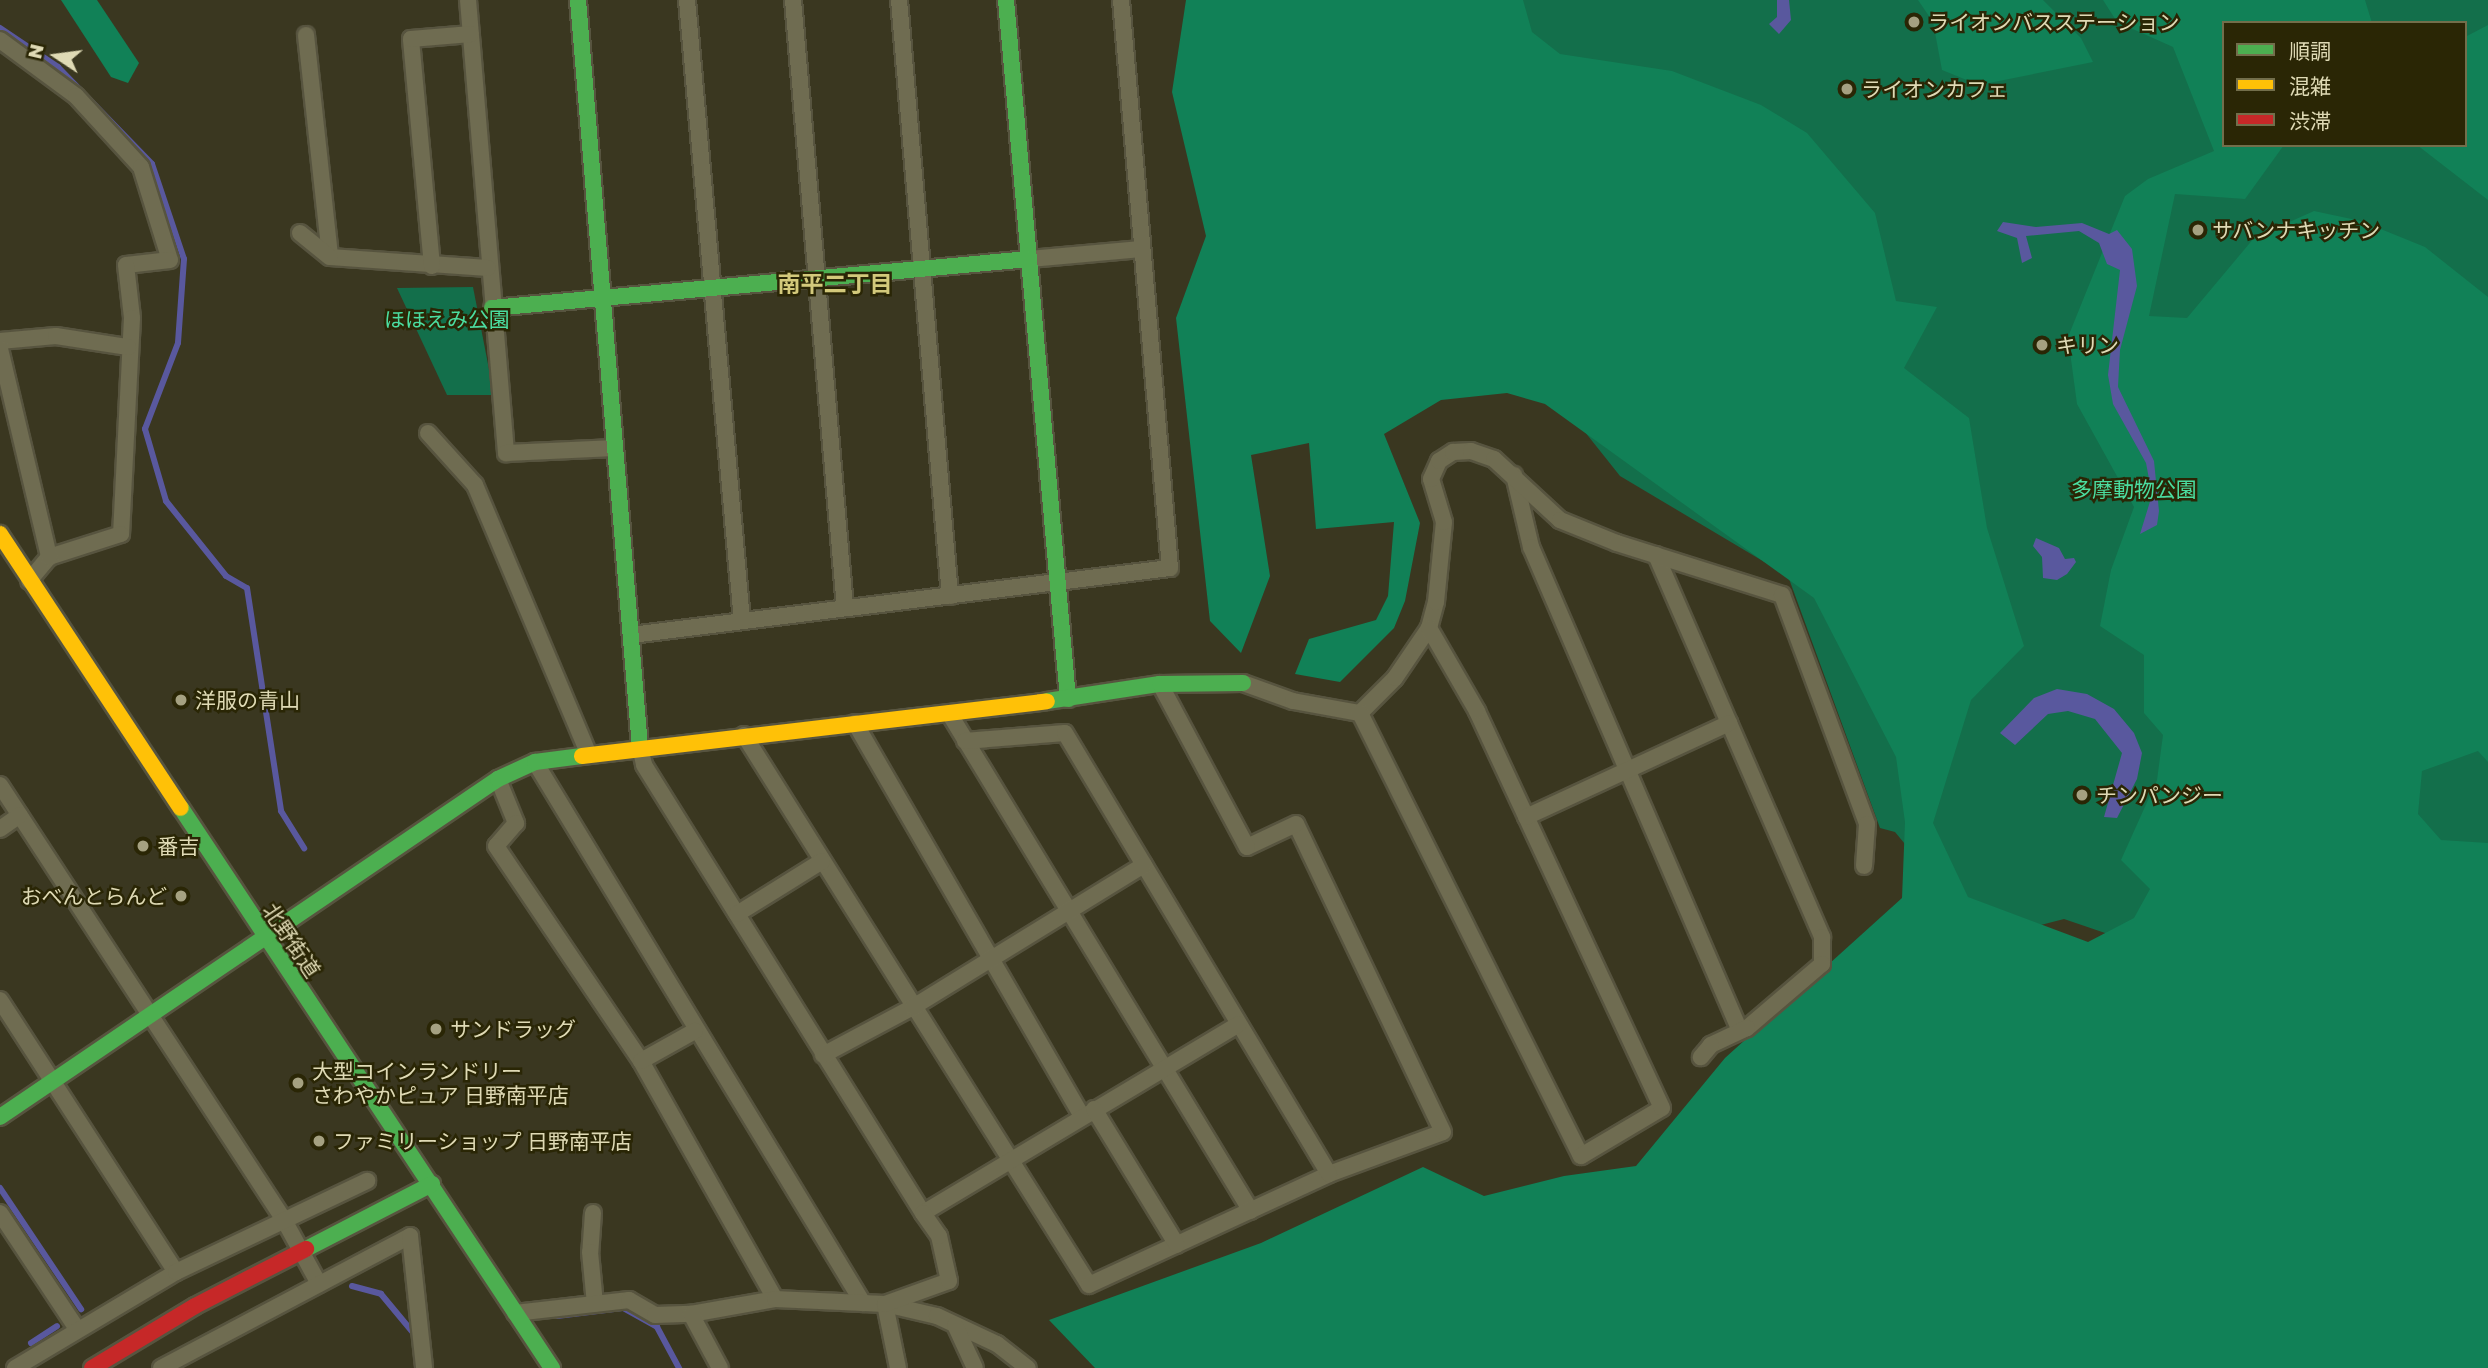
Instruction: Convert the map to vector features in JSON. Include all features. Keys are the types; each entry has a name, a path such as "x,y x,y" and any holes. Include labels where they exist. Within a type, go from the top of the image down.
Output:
{"street":[{"path":"468,0 488,268 506,453 615,448"},
{"path":"578,0 640,747 644,765 822,1055 939,1236 949,1281 885,1304"},
{"path":"688,0 741,621"},
{"path":"793,0 845,608"},
{"path":"899,0 950,596"},
{"path":"1006,0 1068,699"},
{"path":"631,635 1170,568 1121,0"},
{"path":"306,34 330,257"},
{"path":"432,266 411,39 471,34"},
{"path":"0,40 76,96 141,167 170,260 126,265 132,318 128,347 128,454 121,534 49,556 29,581"},
{"path":"300,233 330,257 488,268"},
{"path":"492,308 1142,249"},
{"path":"0,341 55,336 128,347"},
{"path":"0,349 49,556"},
{"path":"428,433 475,485 588,752"},
{"path":"1360,713 1395,678 1429,628 1444,522 1430,479 1439,461 1452,452 1471,451 1494,458 1560,520 1656,555 1782,595 1867,824 1864,866"},
{"path":"1514,474 1531,547 1625,771 1740,1031"},
{"name":"北野街道","path":"2,544 432,1184 552,1368"},
{"path":"1656,555 1822,937 1822,964 1740,1031 1711,1045 1701,1056"},
{"path":"1360,713 1581,1156 1662,1108 1477,711 1429,628"},
{"path":"0,1117 267,940 498,779 535,762 588,752 1068,699 1160,684 1243,683 1293,701 1360,713"},
{"path":"744,735 1088,1285 1329,1174 1443,1132 1296,824 1247,847 1160,684"},
{"path":"948,713 1162,1069 1251,1211"},
{"path":"855,723 992,958 1088,1113 1177,1245"},
{"path":"1526,817 1729,723"},
{"path":"965,741 1065,733 1329,1174"},
{"path":"535,762 695,1031 863,1303"},
{"path":"498,779 516,823 496,846 642,1061 775,1300"},
{"path":"0,785 284,1220 319,1284"},
{"path":"0,829 20,815"},
{"path":"737,914 822,861"},
{"path":"822,1055 914,1007 1144,865"},
{"path":"0,1000 176,1272"},
{"path":"923,1213 1239,1024"},
{"path":"642,1061 695,1031"},
{"path":"15,1368 176,1272 367,1181"},
{"path":"92,1368 195,1306 432,1184"},
{"path":"0,1213 77,1329"},
{"path":"593,1213 590,1252 595,1304"},
{"path":"161,1368 410,1236 424,1368"},
{"path":"515,1313 629,1300 655,1315 691,1314 775,1300 885,1304 955,1325 997,1345 1028,1368"},
{"path":"885,1304 898,1368"},
{"path":"691,1314 720,1368"},
{"path":"955,1325 975,1368"}],"green space":[{"path":"61,0 97,0 139,63 128,83 111,77"},
{"path":"1186,0 1523,0 1532,32 1560,54 1672,71 1761,105 1807,133 1875,213 1896,301 1937,307 1904,368 1969,418 1987,528 2024,646 1971,700 1933,823 1968,897 2088,942 2134,918 2150,889 2121,860 2157,780 2163,735 2144,713 2144,655 2100,626 2111,570 2134,507 2077,404 2068,337 2125,196 2148,179 2214,151 2173,47 2117,22 2103,0 2365,0 2371,21 2222,21 2222,147 2283,147 2245,199 2175,194 2149,316 2187,318 2254,238 2314,211 2361,221 2425,247 2488,297 2488,762 2478,751 2422,771 2418,814 2441,840 2488,843 2488,1368 1095,1368 1049,1320 1261,1243 1423,1167 1484,1196 1564,1176 1636,1166 1725,1058 1902,898 1905,822 1896,757 1814,598 1545,404 1507,393 1441,400 1384,434 1420,523 1405,601 1394,628 1340,682 1295,674 1309,639 1376,620 1388,596 1394,522 1316,529 1309,443 1251,455 1270,576 1241,653 1210,621 1176,318 1206,236 1172,92"},
{"name":"多摩動物公園","path":"1415,0 2488,0 2488,1218 2152,949 2064,919 2014,932 1924,867 1895,832 1880,828 1788,576 1620,476 1573,417"},
{"path":"1918,0 2043,0 2081,38 2093,62 1979,85 1942,70 1933,22"},
{"path":"2488,25 2488,200 2420,147 2467,147 2467,36"},
{"name":"ほほえみ公園","path":"473,287 494,395 447,395 397,288"}],"shaded area":[{"path":"1777,0 1789,0 1791,20 1779,34 1769,24 1777,17"},
{"path":"2003,222 2036,227 2082,223 2109,234 2117,230 2132,249 2137,286 2120,350 2118,387 2154,461 2159,511 2157,525 2140,534 2152,495 2146,463 2113,404 2108,375 2120,270 2107,264 2099,243 2079,231 2026,236 2032,258 2022,263 2017,238 1997,231"},
{"path":"2036,538 2059,548 2065,559 2074,558 2076,562 2067,574 2057,580 2043,578 2042,557 2033,546"},
{"path":"2057,689 2087,694 2114,709 2134,733 2142,753 2137,779 2117,818 2104,817 2122,753 2095,719 2068,711 2048,714 2015,745 2000,733 2034,698"}],"waterway":[{"path":"0,28 58,67 152,164 184,259 178,343 145,429 166,501 226,576 247,588 281,811 304,848"},
{"path":"0,1188 81,1309"},
{"path":"352,1286 381,1294 415,1335"},
{"path":"557,1316 623,1308 657,1327 679,1368"},
{"path":"31,1343 57,1326"}],"traffic: fast":[{"path":"578,0 640,747"},
{"path":"1006,0 1068,699"},
{"path":"492,308 1029,259"},
{"path":"1047,701 1160,684 1243,683"},
{"path":"0,1117 498,779 535,762 582,756"},
{"path":"181,808 552,1368"},
{"path":"306,1249 432,1184"}],"traffic: slow":[{"path":"0,534 181,808"},
{"path":"582,756 1047,701"}],"traffic: jam":[{"path":"92,1368 195,1306 306,1249"}],"place":[{"name":"ライオンバスステーション","path":"1914,22"},
{"name":"ライオンカフェ","path":"1847,89"},
{"name":"サバンナキッチン","path":"2198,230"},
{"name":"キリン","path":"2042,345"},
{"name":"洋服の青山","path":"181,700"},
{"name":"チンパンジー","path":"2082,795"},
{"name":"番吉","path":"143,846"},
{"name":"おべんとらんど","path":"181,896"},
{"name":"サンドラッグ","path":"436,1029"},
{"name":"大型コインランドリー さわやかピュア 日野南平店","path":"298,1083"},
{"name":"ファミリーショップ 日野南平店","path":"319,1141"}],"district":[{"name":"南平二丁目","path":"835,283"}]}
